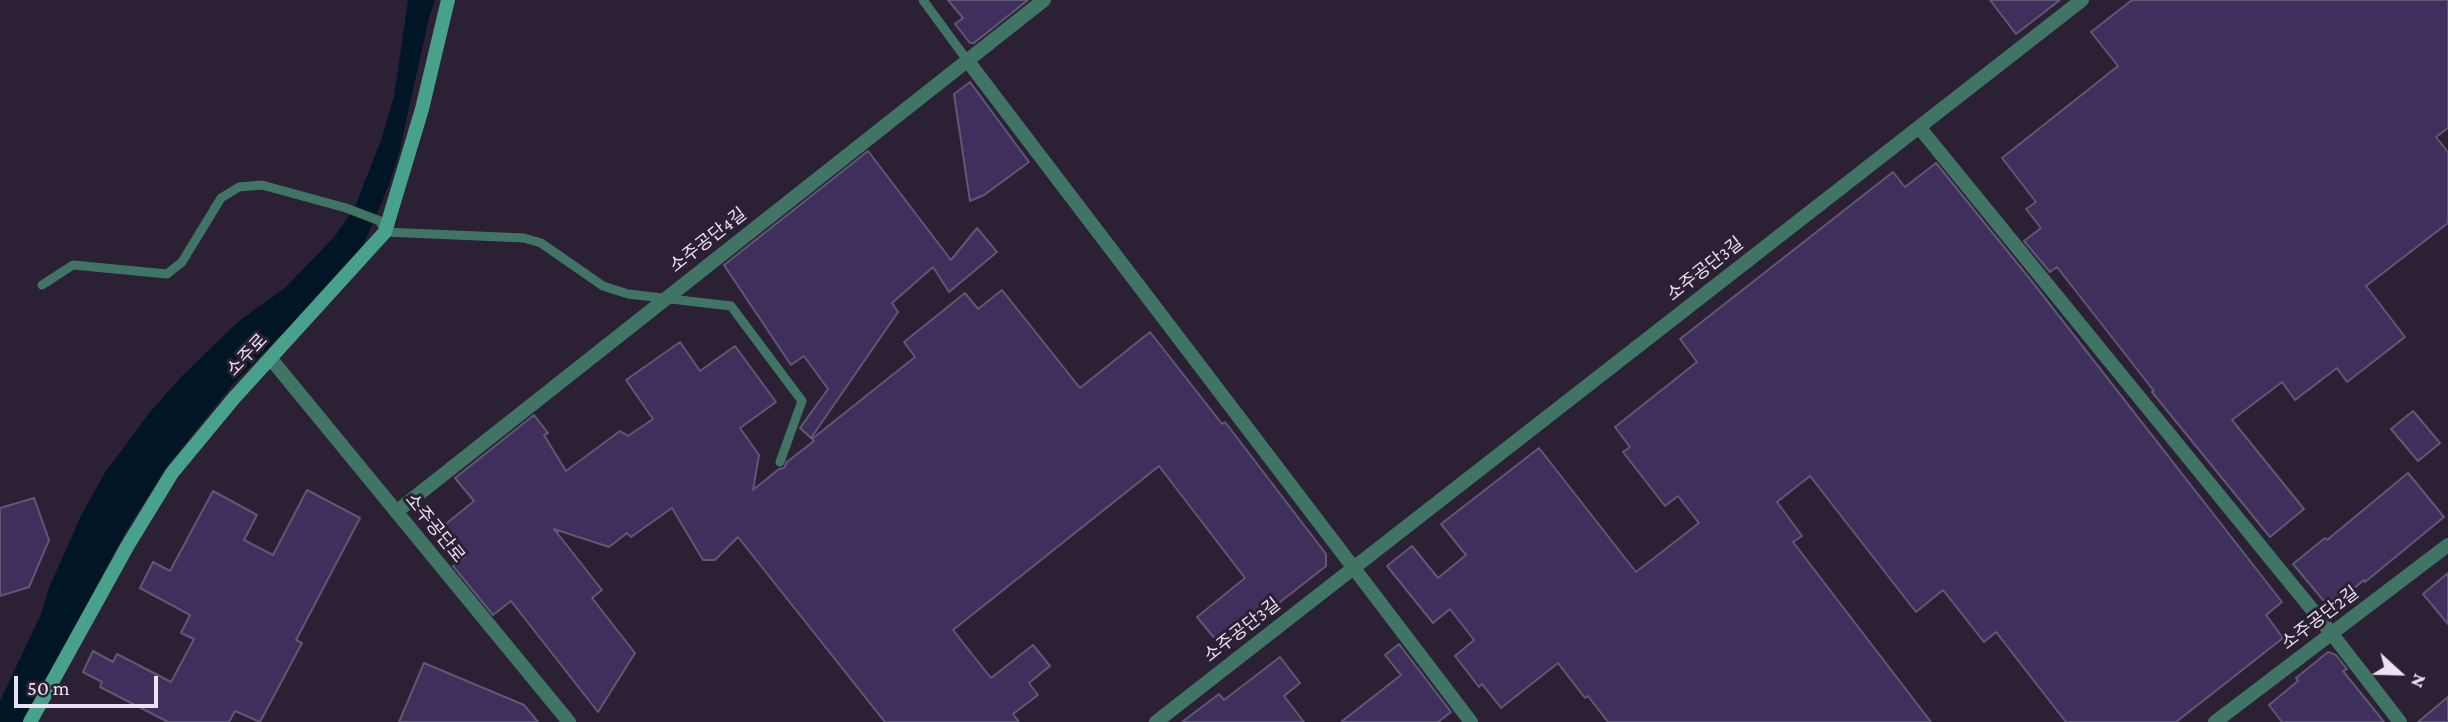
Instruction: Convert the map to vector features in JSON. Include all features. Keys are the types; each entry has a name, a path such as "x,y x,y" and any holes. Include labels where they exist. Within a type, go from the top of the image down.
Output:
{"street":[{"name":"소주로","path":"30,722 128,545 172,473 234,398 385,232 422,109 448,0"},
{"name":"소주공단4길","path":"396,512 1044,0"},
{"name":"소주공단3길","path":"1156,722 2082,0"},
{"path":"967,61 1471,722"},
{"path":"1919,127 2332,634 2400,722"},
{"name":"소주공단로","path":"271,359 569,722"},
{"name":"소주공단2길","path":"2215,722 2448,545"}],"lane":[{"path":"923,0 967,61"},
{"path":"41,285 72,265 167,274 182,262 221,198 239,187 262,185 346,208 380,221 385,232 524,238 541,243 603,286 628,294 731,306 802,401 780,461"}],"water":[{"path":"408,0 435,0 399,153 389,185 363,246 306,310 234,383 168,465 125,533 24,722 0,722 0,701 41,614 49,588 81,516 104,474 150,412 182,376 239,321 286,287 335,236 355,207 381,140 394,97"}],"building":[{"path":"948,0 1028,0 974,43 970,43 955,24 963,18"},
{"path":"1990,0 2060,0 2016,34"},
{"path":"2132,0 2448,0 2448,128 2436,137 2448,152 2448,223 2366,286 2405,337 2347,382 2337,368 2295,400 2282,382 2232,420 2304,509 2270,537 2152,392 2154,391 2057,267 2050,272 2024,241 2041,228 2026,209 2036,202 2002,158 2118,66 2091,32"},
{"path":"970,82 1029,162 984,195 970,201 954,94"},
{"path":"868,151 951,260 977,228 997,252 949,292 933,267 892,303 898,312 811,438 800,428 828,389 804,356 791,365 724,265"},
{"path":"1936,163 2282,602 2266,615 2283,638 2176,722 2066,722 1996,632 1984,642 1943,590 1916,612 1810,476 1777,502 1802,536 1793,542 1931,722 1608,722 1558,663 1501,708 1482,684 1479,687 1455,656 1474,640 1450,609 1433,623 1387,566 1412,546 1438,578 1466,555 1441,524 1539,448 1636,572 1699,523 1678,496 1665,506 1623,452 1630,447 1615,427 1697,362 1680,339 1893,172 1905,187"},
{"path":"1002,290 1080,388 1150,332 1222,424 1225,422 1326,554 1326,566 1270,610 1267,607 1220,645 1197,617 1245,578 1159,466 953,630 991,678 1033,645 1050,666 1029,683 1038,695 1013,714 1019,722 885,722 738,537 715,560 703,560 672,508 631,537 627,533 609,547 554,529 602,590 592,598 635,653 598,712 511,601 493,615 453,566 465,557 441,528 474,501 455,478 534,415 548,433 544,435 566,471 620,431 628,436 653,419 626,380 680,342 700,371 735,346 776,402 740,428 759,455 753,490 784,468 787,462 814,441 812,439 915,357 904,342 965,293 978,309"},
{"path":"2413,411 2440,443 2418,461 2391,429"},
{"path":"2408,473 2444,517 2341,599 2323,600 2293,564 2325,538 2327,540"},
{"path":"307,490 360,518 296,640 302,643 260,722 235,711 229,722 168,722 100,687 102,682 83,672 93,651 113,662 117,654 171,682 194,639 181,633 190,615 140,588 153,562 170,571 213,491 257,515 244,540 273,555"},
{"path":"34,498 49,540 29,587 0,596 0,508"},
{"path":"2448,573 2448,624 2423,594"},
{"path":"1399,644 1451,712 1438,722 1341,722 1401,675 1385,655"},
{"path":"2328,652 2336,655 2347,669 2343,671 2384,722 2282,722 2269,705"},
{"path":"1280,657 1300,683 1284,696 1304,722 1182,722 1219,694 1224,700"},
{"path":"424,663 524,705 538,722 399,722"},
{"path":"2448,697 2448,722 2418,722"}]}
